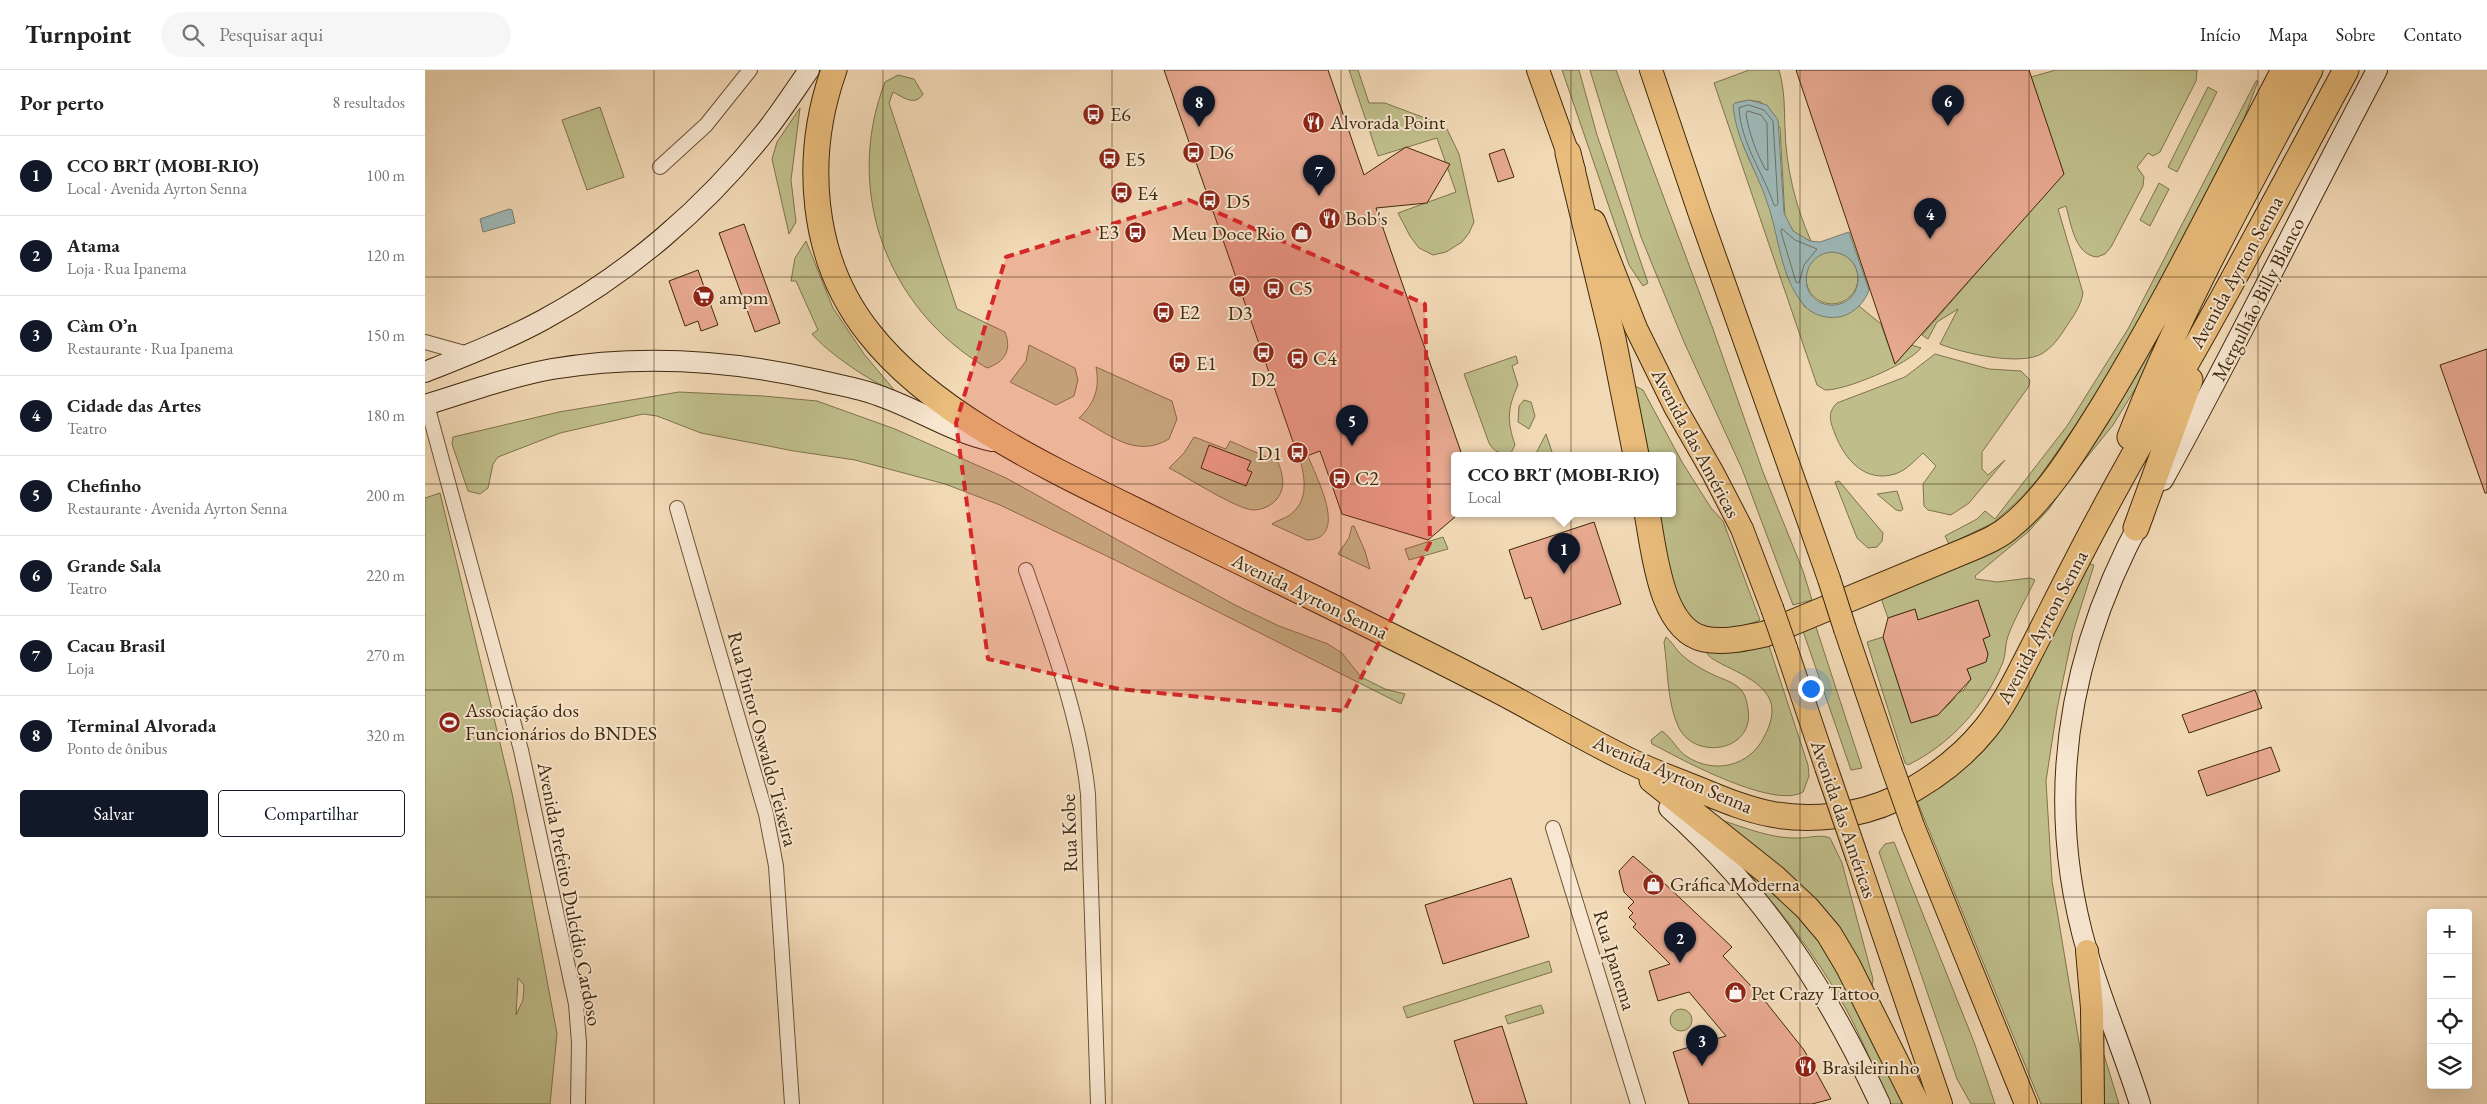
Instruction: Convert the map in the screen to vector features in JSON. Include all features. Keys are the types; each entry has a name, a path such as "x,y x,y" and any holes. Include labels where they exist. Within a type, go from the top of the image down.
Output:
{"highway":[{"name":"Avenida Ayrton Senna","path":"834,70 820,121 815,187 817,211 824,238 843,295 867,331 900,368 940,401 1011,445 1118,502 1483,682 1624,759 1741,806 1793,818 1823,817 1865,809 1890,801 1921,784 1967,750 1999,711 2099,519 2214,314 2346,70"},
{"name":"Avenida das Américas","path":"1538,70 1636,328 1675,407 1713,473 1742,529 1786,648 1941,1104"},
{"path":"1651,70 1699,212 1829,579 1913,826 2026,1104"},
{"path":"1648,517 1662,587 1676,617 1687,631 1703,639 1718,641 1736,640 1781,627 1979,545 2012,526 2040,497 2081,442 2133,357 2284,70"},
{"path":"2099,519 2155,371 2211,256 2310,70"},
{"path":"1568,153 1613,339 1635,452"},
{"path":"2136,528 2214,314"},
{"path":"1624,759 1775,878 1807,908 1829,934 1848,966 1917,1104"},
{"path":"2087,951 2092,1008 2093,1104"}],"main road":[{"path":"425,372 543,320 620,271 674,228 718,184 765,132 809,70"},
{"name":"Mergulhão Billy Blanco","path":"2136,528 2210,393 2377,70"},
{"name":"Avenida Ayrton Senna","path":"426,405 501,381 551,369 649,360 701,361 780,371 876,394 954,429 1011,445"},
{"path":"2136,528 2107,592 2089,643 2074,700 2064,778 2065,840 2073,889 2087,951 2140,1104"},
{"path":"1624,759 1659,799 1722,858 1766,910 1797,952 1833,1009 1881,1104"}],"street":[{"path":"660,167 705,125 751,70"},
{"path":"425,342 468,354"},
{"name":"Avenida Prefeito Dulcídio Cardoso","path":"426,405 521,750 576,1004 579,1043 578,1104"},
{"name":"Rua Pintor Oswaldo Teixeira","path":"677,508 770,831 776,866 780,910 792,1104"},
{"name":"Rua Kobe","path":"1026,570 1049,638 1084,758 1088,794 1097,1104"},
{"name":"Rua Ipanema","path":"1553,828 1638,1104"}],"highlighted area":[{"path":"1189,200 1425,304 1430,543 1344,711 1119,689 988,659 956,423 1006,257"}],"shaded area":[{"path":"1349,70 1358,70 1369,103 1385,103 1441,124 1447,129 1459,154 1474,222 1462,242 1446,252 1433,255 1419,248 1410,236 1398,213 1456,192 1437,138 1378,156"},
{"path":"1562,70 1579,70 1597,135 1648,283 1643,286 1629,265"},
{"path":"1590,70 1616,70 1713,329 1763,472 1803,571 1812,600 1793,605 1742,469 1684,342 1641,237"},
{"path":"1749,70 1779,70 1781,78 1789,171 1800,214 1811,241 1797,236 1785,219 1780,128 1761,102 1749,100 1735,103 1734,105 1738,131 1768,202 1791,283 1805,307 1859,306 1881,324 1895,364 1912,345 1921,348 1890,369 1861,381 1834,389 1825,390 1817,385 1714,83"},
{"path":"2056,70 2197,70 2196,81 2160,152 2153,156 2148,153 2137,167 2144,177 2143,186 2111,247 2105,254 2097,257 2084,251 2075,238 2066,206 2058,209 2083,293 2075,313 2051,347 2033,357 2007,359 1962,351 1940,344 1958,309 1937,322 1928,339 1922,335 2063,174 2031,77"},
{"path":"2300,70 2137,386 2113,425 2067,482 2049,509 2028,532 1975,576 1976,579 1997,582 2030,578 2035,580 2011,629 2007,639 2003,662 1987,694 1952,735 1924,756 1908,765 1905,763 1867,642 1883,637 1911,723 1938,715 1955,698 1954,694 1963,691 1971,679 1967,669 1986,662 1988,654 1983,639 1990,636 1978,600 1918,620 1915,609 1888,618 1882,601 1884,596 2015,533"},
{"path":"898,75 914,79 923,94 916,100 909,100 893,92 889,103 957,309 1005,332 1007,338 1007,350 1002,359 987,368 952,343 923,314 900,280 883,244 872,205 869,164 873,123 885,82"},
{"path":"2256,81 2258,81 2242,124 2150,306 2105,383 2038,479 2020,499 1993,523 1949,544 1945,536 1977,519 1985,511 1995,519 2067,426 2128,329"},
{"path":"2208,87 2217,92 2177,172 2168,167"},
{"path":"600,107 624,177 587,190 562,120"},
{"path":"800,108 791,180 796,222 789,234 772,159 777,142"},
{"path":"2159,183 2169,189 2150,226 2140,220"},
{"path":"806,241 833,308 864,354 895,391 875,382 851,367 828,350 812,334 818,330 796,281 791,281 795,258"},
{"path":"1827,252 1837,252 1851,259 1858,273 1858,283 1851,297 1837,304 1827,304 1817,300 1810,293 1806,283 1806,273 1810,263 1817,256"},
{"path":"1029,345 1075,368 1078,380 1074,396 1056,405 1010,382 1026,361"},
{"path":"1935,354 1989,369 2021,371 2030,380 2029,386 1982,452 1982,469 1988,475 2005,460 1969,503 1951,515 1928,510 1924,506 1923,484 1936,466 1923,453 1907,468 1895,474 1884,476 1865,472 1857,467 1844,452 1835,434 1830,417 1837,403 1905,377"},
{"path":"1516,356 1518,363 1512,366 1518,385 1509,415 1515,445 1512,452 1498,452 1489,443 1464,374"},
{"path":"1096,367 1172,401 1177,419 1169,439 1145,446 1133,445 1112,437 1079,418 1089,407 1095,395 1097,388"},
{"path":"1635,386 1643,390 1682,462 1711,508 1723,521 1760,620 1731,631 1714,632 1681,614 1656,517 1676,517 1676,452 1644,452"},
{"path":"679,392 817,401 895,429 1006,478 1235,605 1279,626 1328,644 1342,653 1361,677 1385,689 1405,694 1401,704 1115,560 1000,505 945,484 855,460 794,451 701,433 657,416 643,414 560,433 498,457 493,464 488,488 480,494 468,491 452,444 453,437 559,412"},
{"path":"1524,400 1531,402 1535,416 1529,429 1518,422 1519,406"},
{"path":"1546,434 1552,452 1537,452"},
{"path":"1194,437 1226,449 1230,441 1278,462 1283,485 1277,499 1272,504 1263,508 1253,510 1245,508 1224,499 1169,468 1184,453"},
{"path":"1308,456 1323,492 1328,519 1326,529 1320,537 1307,540 1272,524 1290,515 1300,503 1303,496 1304,482 1300,459"},
{"path":"1839,481 1883,533 1882,541 1877,547 1868,548 1857,538 1835,482"},
{"path":"1897,491 1903,509 1901,511 1896,510 1877,494"},
{"name":"Associação dos Funcionários do BNDES","path":"440,493 512,793 557,1034 550,1104 425,1104 425,498","holes":["518,978 524,985 523,1000 516,1015"]},
{"path":"1352,526 1354,526 1365,551 1370,569 1338,554 1349,538"},
{"path":"1443,537 1448,549 1409,560 1405,549"},
{"path":"2087,563 2094,565 2073,632 2057,709 2046,781 2052,881 2080,1048 2084,1104 2041,1104 1917,801 1989,744 2018,702"},
{"path":"1815,624 1862,768 1851,770 1802,628"},
{"path":"1666,637 1691,662 1740,688 1746,700 1748,723 1743,734 1734,742 1723,747 1710,748 1698,745 1687,738 1679,728 1670,697 1664,642"},
{"path":"1768,643 1808,765 1809,776 1803,792 1790,796 1772,794 1730,782 1652,744 1651,740 1662,731 1686,756 1708,765 1730,764 1741,761 1750,755 1758,747 1768,728 1772,714 1770,700 1756,683 1717,662 1707,653 1708,648"},
{"path":"1724,821 1780,837 1823,836 1830,838 1842,863 1873,979 1872,986 1870,987"},
{"path":"1894,842 1974,1042 1995,1104 1971,1104 1957,1079 1879,852 1885,844"},
{"path":"1737,859 1822,932 1911,1104 1890,1104 1857,1031 1833,987 1794,930"},
{"path":"1549,961 1552,972 1407,1018 1403,1007"},
{"path":"1541,1005 1544,1013 1508,1024 1505,1016"},
{"path":"1681,1009 1689,1012 1692,1020 1689,1028 1681,1031 1673,1028 1670,1020 1673,1012"},
{"path":"2104,1055 2119,1104 2100,1104 2101,1056"}],"water":[{"path":"1749,100 1767,105 1778,120 1784,213 1793,231 1810,241 1820,242 1849,232 1869,290 1862,302 1847,314 1833,318 1822,316 1808,309 1796,294 1785,269 1763,190 1738,131 1733,105","holes":["1832,252 1844,255 1852,262 1857,271 1856,290 1850,298 1842,303 1830,305 1820,302 1812,296 1808,288 1806,279 1808,270 1813,261 1821,255"]},
{"path":"509,209 512,210 515,223 483,232 480,219"}],"building":[{"path":"1164,70 1328,70 1364,175 1406,147 1450,164 1427,203 1376,208 1461,452 1451,452 1451,517 1455,517 1428,540 1342,514 1320,451 1299,459"},
{"path":"1796,70 2029,70 2064,174 1895,364"},
{"path":"1504,149 1514,177 1498,182 1489,154"},
{"path":"744,224 780,323 755,332 719,233"},
{"path":"698,270 718,325 701,331 698,321 685,326 669,281"},
{"path":"2487,349 2487,493 2485,493 2440,365"},
{"path":"1209,445 1251,461 1247,470 1252,472 1246,486 1201,468"},
{"path":"1594,522 1621,604 1542,630 1531,597 1525,599 1509,550"},
{"path":"1978,600 1990,636 1983,639 1988,654 1986,662 1967,669 1971,679 1938,715 1911,723 1883,637 1888,618 1915,609 1918,620"},
{"path":"2255,690 2262,708 2189,733 2182,715"},
{"path":"2271,747 2280,771 2207,796 2198,771"},
{"path":"1633,856 1732,947 1723,956 1765,1001 1804,1050 1831,1099 1812,1104 1689,1104 1673,1052 1726,1036 1689,992 1658,1001 1649,971 1670,964 1633,927 1636,924 1629,917 1633,913 1628,908 1634,902 1624,892 1619,871"},
{"path":"1511,878 1529,937 1443,964 1425,905"},
{"path":"1502,1026 1527,1104 1474,1104 1454,1041"}],"place":[{"name":"E6","path":"1094,114"},
{"name":"Alvorada Point","path":"1314,122"},
{"name":"Grande Sala","path":"1948,126"},
{"name":"Terminal Alvorada","path":"1199,127"},
{"name":"D6","path":"1193,152"},
{"name":"E5","path":"1109,159"},
{"name":"E4","path":"1121,193"},
{"name":"Cacau Brasil","path":"1319,196"},
{"name":"D5","path":"1210,201"},
{"name":"Bob's","path":"1329,218"},
{"name":"E3","path":"1135,232"},
{"name":"Meu Doce Rio","path":"1301,233"},
{"name":"Cidade das Artes","path":"1930,239"},
{"name":"D3","path":"1240,287"},
{"name":"C5","path":"1273,288"},
{"name":"ampm","path":"703,297"},
{"name":"E2","path":"1163,312"},
{"name":"D2","path":"1263,353"},
{"name":"C4","path":"1297,358"},
{"name":"E1","path":"1180,363"},
{"name":"Chefinho","path":"1352,446"},
{"name":"D1","path":"1298,453"},
{"name":"C2","path":"1339,478"},
{"name":"CCO BRT (MOBI-RIO)","path":"1564,574"},
{"name":"Associação dos Funcionários do BNDES","path":"449,722"},
{"name":"Gráfica Moderna","path":"1654,884"},
{"name":"Atama","path":"1680,963"},
{"name":"Pet Crazy Tattoo","path":"1735,993"},
{"name":"Càm O’n","path":"1702,1066"},
{"name":"Brasileirinho","path":"1806,1067"}]}
